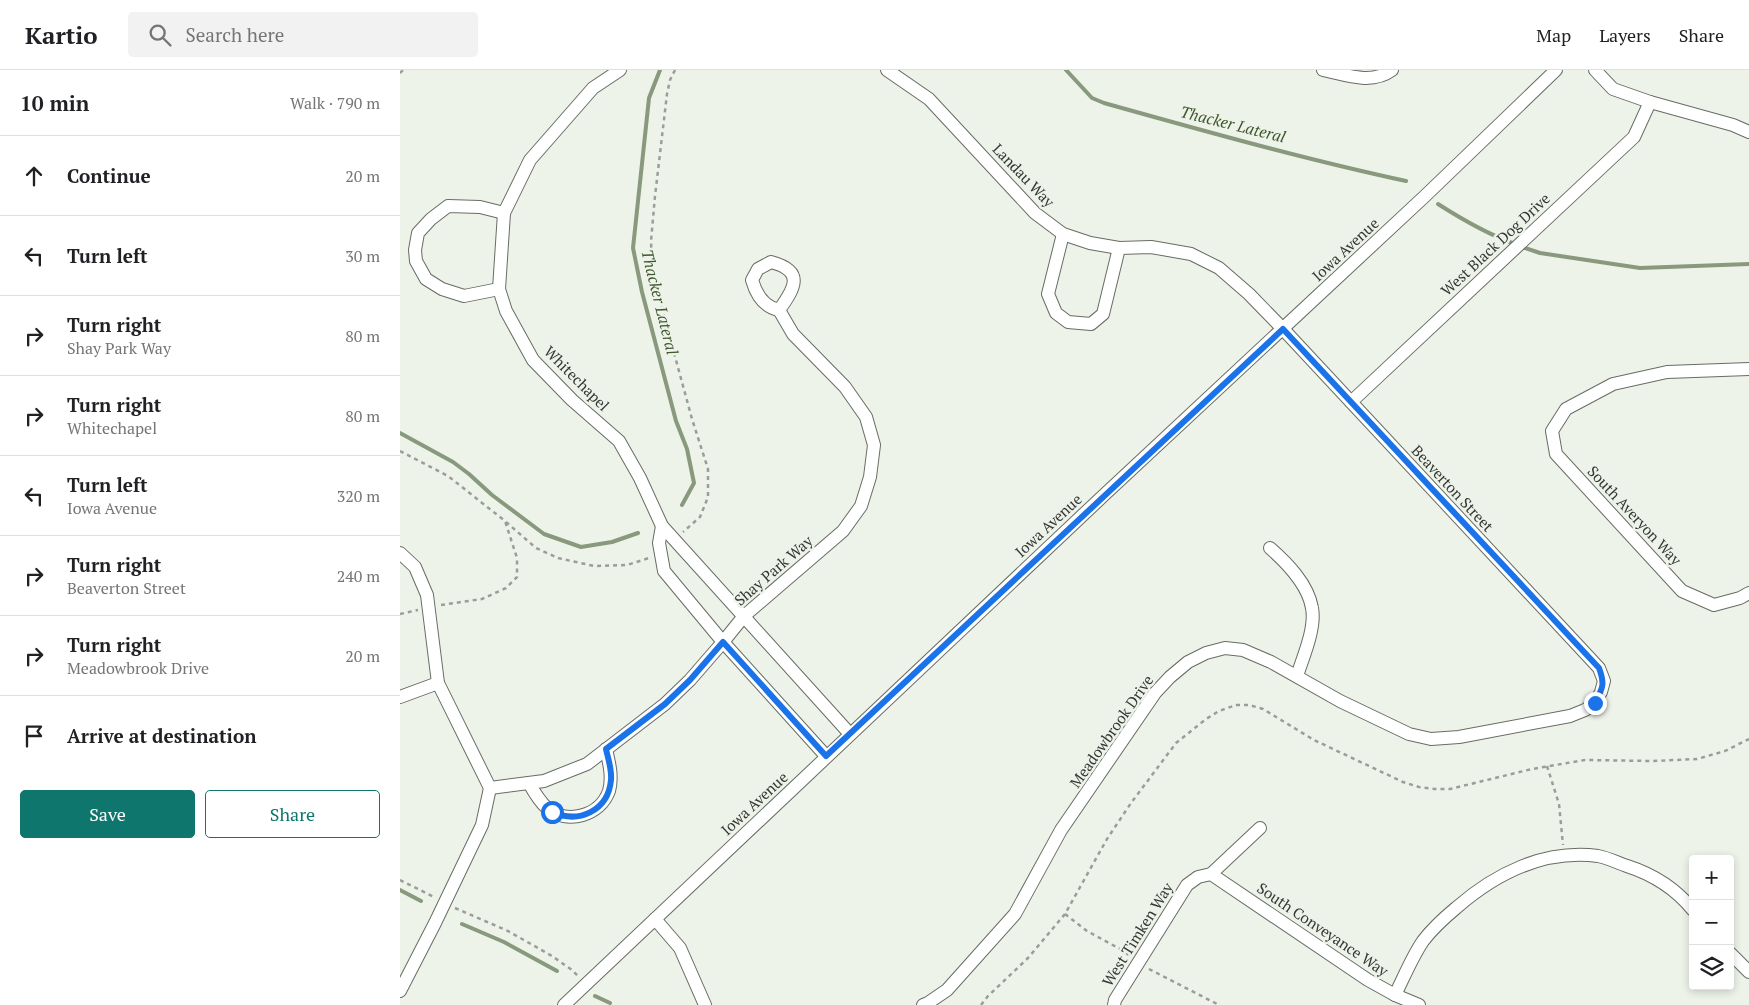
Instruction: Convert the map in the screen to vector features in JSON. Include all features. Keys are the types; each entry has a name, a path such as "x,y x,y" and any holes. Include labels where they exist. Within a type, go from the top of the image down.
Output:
{"street":[{"path":"499,289 464,296 442,289 426,279 416,262 418,233 448,206 480,207 504,212 530,160 594,88 620,70"},
{"name":"Landau Way","path":"887,70 929,99 1035,213 1063,234 1090,243 1119,248 1151,247 1190,254 1219,268 1250,294 1283,329"},
{"path":"1323,70 1362,78 1384,76 1392,70"},
{"name":"Iowa Avenue","path":"564,1005 826,756 1425,196 1556,70"},
{"path":"1595,70 1613,89 1650,102 1733,125 1749,132"},
{"name":"West Black Dog Drive","path":"1351,402 1634,137 1650,102"},
{"name":"Whitechapel","path":"504,212 499,289 506,311 533,360 572,400 619,441 640,478 662,526 850,734"},
{"path":"1063,234 1048,294 1056,313 1068,322 1091,324 1103,314 1119,248"},
{"name":"Shay Park Way","path":"490,788 544,781 587,764 665,704 690,680 744,616 843,531 861,506 870,476 874,445 866,417 845,387 793,334 780,310"},
{"name":"Beaverton Street","path":"1283,329 1599,668"},
{"name":"South Averyon Way","path":"1749,370 1667,372 1613,384 1566,409 1552,431 1556,454 1682,591 1714,605 1740,598 1749,593"},
{"name":"Whitechapel","path":"662,526 659,543 664,571 723,642 826,756"},
{"path":"1270,548 1285,561 1306,589 1312,608 1310,634 1297,676"},
{"path":"400,553 415,567 427,596 438,683 490,788 482,824 445,903 400,991"},
{"name":"Meadowbrook Drive","path":"923,1005 947,990 1015,914 1061,830 1155,693 1188,662 1206,653 1225,648 1244,650 1272,662 1340,701 1409,734 1431,739 1459,737 1570,716 1585,710 1595,703 1601,692 1604,682 1599,668"},
{"path":"400,697 438,683"},
{"path":"529,783 540,801 552,812 571,817 588,814 603,802 608,792 610,769 606,749"},
{"name":"West Timken Way","path":"1114,1005 1115,1000 1138,962 1188,885 1198,877 1211,874 1260,828"},
{"path":"1395,995 1423,941 1441,922 1463,902 1491,881 1522,865 1564,856 1599,856 1641,870 1672,890 1689,906"},
{"name":"South Conveyance Way","path":"1211,874 1368,980 1395,995 1419,1005"},
{"path":"654,919 680,948 705,1005"},
{"path":"1734,957 1749,972"}],"path":[{"path":"400,73 403,70"},
{"path":"675,70 670,80 655,196 651,241 652,267 687,400 708,469 708,497 700,517 675,540"},
{"path":"400,451 448,476 505,520 536,548 558,558 594,566 627,565 661,552"},
{"path":"400,614 429,607 482,599 506,588 517,577 516,558 505,520"},
{"path":"981,1005 1028,958 1065,914 1107,839 1131,803 1176,743 1206,718 1236,705 1249,705 1263,709 1314,740 1403,782 1419,787 1450,789 1547,766 1597,759 1689,761 1712,756 1749,739"},
{"path":"1547,766 1559,804 1564,856"},
{"path":"400,880 461,912 508,931 552,956 572,970 585,985"}],"waterway":[{"name":"Thacker Lateral","path":"660,70 649,98 633,248 642,292 676,421 687,449 694,483 682,505"},
{"name":"Thacker Lateral","path":"1066,70 1092,98 1104,103 1292,154 1406,181"},
{"name":"Thacker Lateral","path":"1438,204 1475,226 1515,244"},
{"name":"Thacker Lateral","path":"1522,247 1540,253 1640,268 1749,264"},
{"name":"Thacker Lateral","path":"400,433 453,462 492,495 544,534 581,547 612,542 638,533"},
{"path":"400,890 421,901"},
{"path":"462,924 504,942 557,971"},
{"path":"595,996 610,1003"}],"route":[{"path":"552,812 562,816 579,816 588,814 603,802 611,780 606,749 665,704 690,680 723,642 826,756 1283,329 1599,668 1604,682 1595,703"}]}
